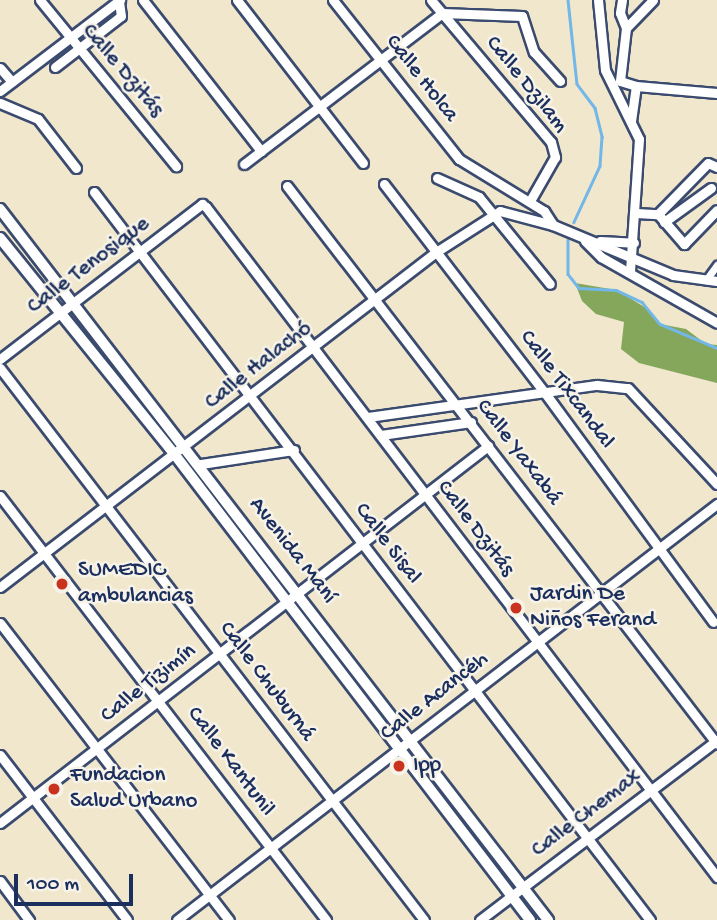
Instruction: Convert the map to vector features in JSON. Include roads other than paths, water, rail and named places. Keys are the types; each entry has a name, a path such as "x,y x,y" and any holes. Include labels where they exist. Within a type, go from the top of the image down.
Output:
{"street":[{"name":"Calle Dzitás","path":"40,0 176,166"},
{"path":"144,0 261,151"},
{"path":"237,0 363,163"},
{"name":"Calle Holca","path":"334,0 459,159 530,201 553,225"},
{"name":"Calle Dzilam","path":"432,0 555,150 530,201"},
{"path":"598,0 605,70 639,139 633,260 630,271"},
{"path":"622,0 620,13 626,28 618,76 636,86 717,93"},
{"path":"626,28 653,0"},
{"path":"0,91 120,1 123,13 55,67"},
{"path":"244,164 317,105 442,13 522,16 534,52 560,81"},
{"path":"0,68 12,82"},
{"path":"631,121 636,86"},
{"path":"0,103 38,119 76,169"},
{"path":"636,213 658,214 708,163 717,167"},
{"path":"437,178 468,190 494,214 550,285"},
{"name":"Calle Tixcandal","path":"384,184 545,393 713,622"},
{"name":"Calle Yaxabá","path":"287,186 716,742"},
{"path":"664,222 711,188"},
{"name":"Calle Sisal","path":"94,192 253,394 362,544 650,920"},
{"name":"Calle Dzitás","path":"202,204 368,417 537,642 653,789 717,877"},
{"name":"Calle Tenosique","path":"0,359 202,204"},
{"name":"Avenida Maní","path":"0,209 201,464 548,920"},
{"path":"658,214 682,243 694,244 717,210"},
{"path":"494,214 506,211 553,225 673,275 717,281"},
{"name":"Calle Halachó","path":"0,587 187,447 436,252 494,214"},
{"name":"Avenida Maní","path":"0,238 175,455 530,920"},
{"path":"584,240 634,243"},
{"path":"584,240 601,257 630,271 717,323"},
{"path":"706,280 717,265"},
{"name":"Calle Chuburná","path":"0,368 424,920"},
{"path":"368,417 613,385 636,393 717,484"},
{"path":"381,435 471,422"},
{"name":"Calle Tizimín","path":"0,823 488,446"},
{"path":"201,464 294,450"},
{"name":"Calle Kantunil","path":"0,496 326,920"},
{"name":"Calle Acancéh","path":"177,920 717,504"},
{"path":"0,623 229,920"},
{"name":"Calle Chemax","path":"480,920 716,742"},
{"path":"0,755 127,920"},
{"path":"0,881 29,920"}],"waterway":[{"path":"568,0 577,84 595,108 602,137 600,166 574,222"},
{"path":"568,240 568,274 579,288 616,290 642,302 660,324 717,348"}],"place":[{"name":"SUMEDIC ambulancias","path":"62,584"},
{"name":"Jardin De Niños Ferand","path":"516,608"},
{"name":"Ipp","path":"399,766"},
{"name":"Fundacion Salud Urbano","path":"54,789"}]}
